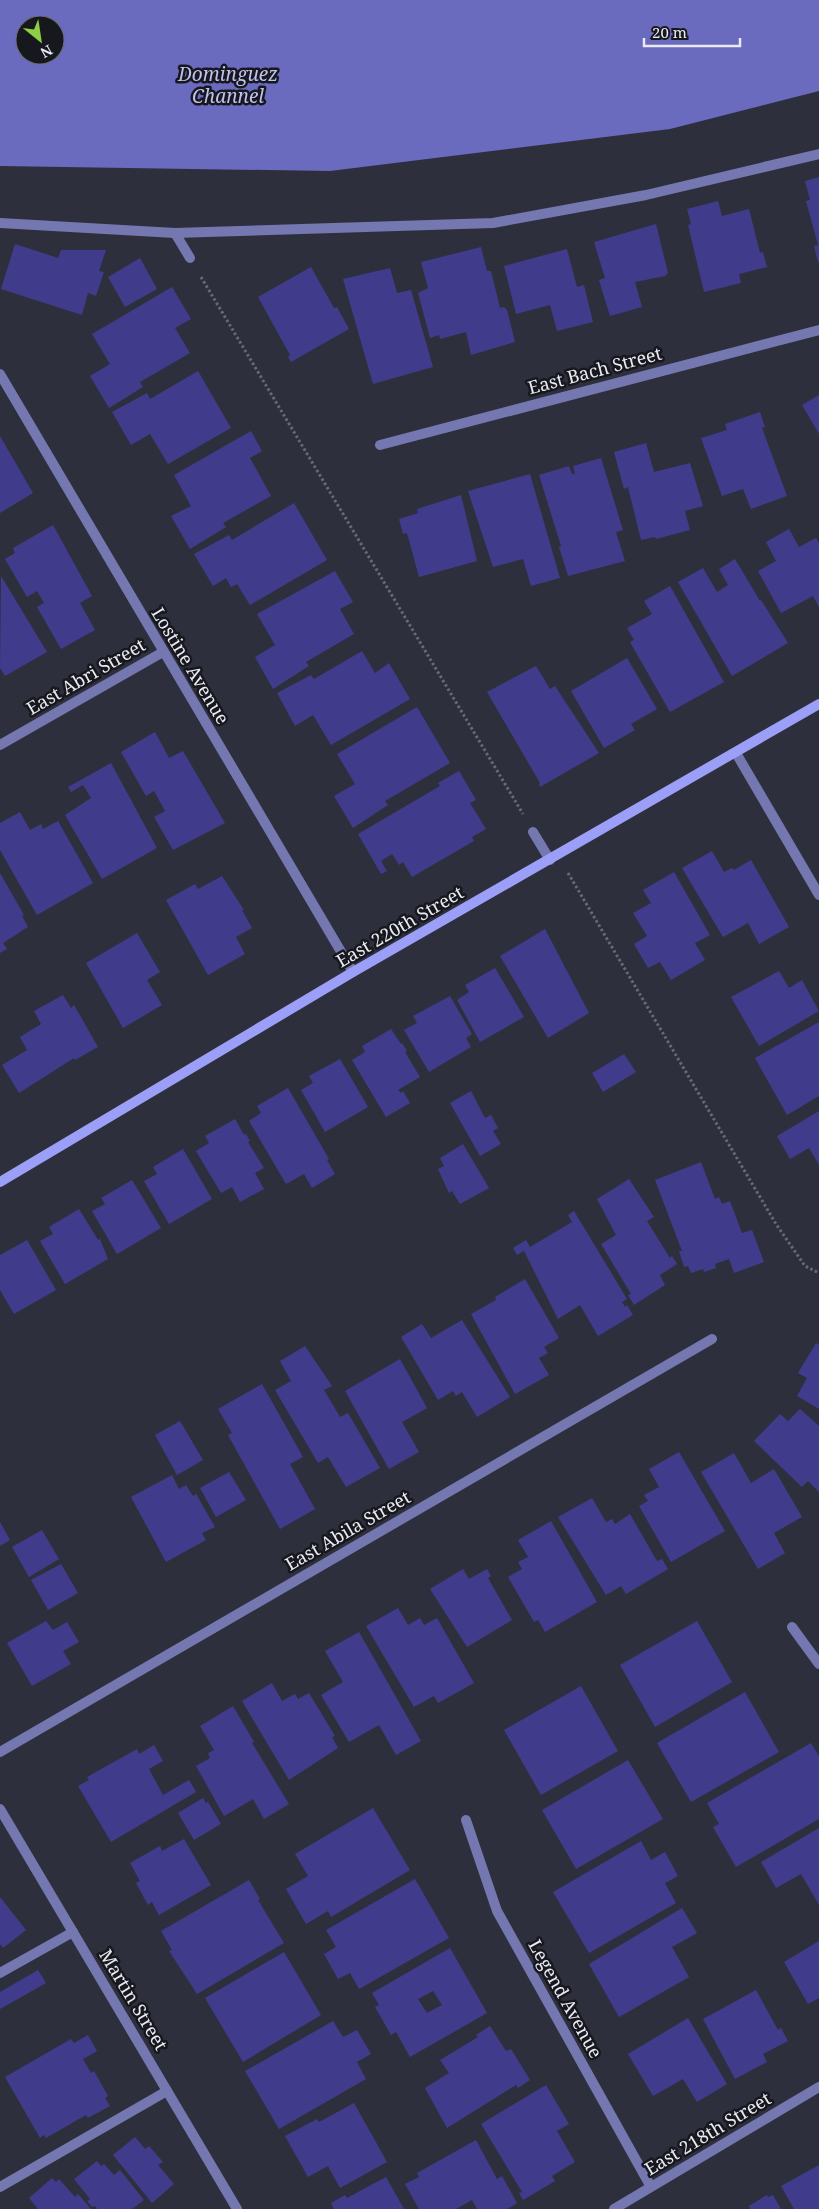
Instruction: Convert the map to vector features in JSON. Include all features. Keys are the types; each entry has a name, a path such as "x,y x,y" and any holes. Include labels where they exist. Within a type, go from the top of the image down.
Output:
{"street":[{"path":"0,223 175,233 493,223 646,195 819,154"},
{"path":"175,233 190,258"},
{"name":"East Bach Street","path":"380,445 819,330"},
{"name":"Lostine Avenue","path":"0,374 354,972"},
{"name":"East Abri Street","path":"0,745 163,652"},
{"name":"East 220th Street","path":"0,1182 354,972 819,704"},
{"path":"736,752 819,895"},
{"path":"533,832 553,858"},
{"name":"East Abila Street","path":"0,1752 712,1339"},
{"path":"792,1627 819,1664"},
{"name":"Martin Street","path":"0,1808 237,2209"},
{"name":"Legend Avenue","path":"466,1820 497,1911 651,2187"},
{"path":"0,1974 73,1932"},
{"name":"East 218th Street","path":"614,2209 819,2087"},
{"path":"0,2187 167,2091"}],"path":[{"path":"190,258 533,832"},
{"path":"553,858 776,1224 806,1266 819,1273"}],"water":[{"name":"Dominguez Channel","path":"0,0 819,0 819,91 670,129 330,171 0,166"}],"building":[{"path":"819,177 818,262 814,246 818,245 806,201 810,200 805,181"},
{"path":"718,201 722,216 749,209 760,253 763,252 767,267 739,274 741,283 704,292 688,225 691,224 687,209"},
{"path":"656,224 668,273 665,276 635,282 642,307 610,316 599,280 605,278 594,242"},
{"path":"15,244 58,258 61,250 106,250 99,271 104,272 96,296 88,293 82,315 1,289"},
{"path":"481,247 487,271 491,271 500,308 504,307 507,310 515,342 471,355 466,332 440,339 439,335 430,338 418,293 428,288 421,262"},
{"path":"567,249 577,287 584,285 593,322 557,331 550,305 516,314 504,266"},
{"path":"140,258 157,289 125,307 108,277"},
{"path":"311,267 334,308 337,307 349,329 291,362 288,357 290,355 258,297"},
{"path":"390,268 397,293 411,290 433,367 373,384 343,279"},
{"path":"172,287 191,319 175,328 190,353 140,382 143,387 109,408 90,376 110,364 92,334"},
{"path":"198,371 231,428 168,464 150,434 131,445 112,412 147,393 150,399"},
{"path":"819,395 819,434 802,405"},
{"path":"760,412 765,427 762,428 787,496 751,509 743,489 722,496 701,438 727,430 725,424"},
{"path":"251,431 262,451 250,458 271,496 223,523 226,527 190,549 171,516 191,506 174,475"},
{"path":"0,436 33,493 0,513"},
{"path":"646,443 654,472 690,463 703,506 685,511 690,530 656,539 655,537 641,540 628,487 624,489 614,452"},
{"path":"601,458 623,530 616,532 625,561 568,576 559,547 561,546 539,475 569,466 572,474 575,474 573,466"},
{"path":"530,474 560,578 531,586 523,559 493,567 468,491"},
{"path":"461,495 477,561 419,577 407,533 403,534 399,519 418,513 417,509"},
{"path":"294,503 327,560 250,605 237,584 231,587 226,578 213,586 194,554 229,535 232,540"},
{"path":"53,525 92,596 80,603 95,630 61,649 37,607 44,603 37,591 27,597 5,559 15,553 13,548"},
{"path":"789,529 799,547 816,538 819,543 819,607 813,596 781,613 758,571 776,561 766,542"},
{"path":"735,559 788,643 732,676 678,582 703,568 717,592 728,585 719,569"},
{"path":"335,571 353,602 340,609 354,634 306,662 309,666 273,689 255,657 275,645 257,614"},
{"path":"1,576 47,652 5,676 0,668"},
{"path":"670,586 724,682 670,712 630,642 634,640 627,628 652,614 644,601"},
{"path":"362,651 375,673 389,663 410,699 331,745 313,715 295,726 277,693 311,675 314,679"},
{"path":"627,658 657,709 631,724 635,730 604,748 571,691"},
{"path":"536,666 550,689 555,686 599,753 540,787 540,783 487,692"},
{"path":"417,707 450,763 385,801 388,805 353,828 334,796 355,784 337,754"},
{"path":"155,732 169,758 183,751 225,823 173,850 154,817 165,811 154,791 146,796 121,752"},
{"path":"111,763 157,848 102,879 65,815 91,798 83,785 71,792 68,787"},
{"path":"459,771 476,800 470,803 486,829 472,837 474,841 412,877 403,862 399,865 392,854 381,861 387,871 381,874 358,834 440,786 438,783"},
{"path":"20,812 30,830 41,824 43,829 58,821 93,883 37,915 0,850 0,823"},
{"path":"712,851 724,872 732,868 734,870 751,860 789,927 759,944 748,923 723,937 682,868"},
{"path":"674,872 710,935 695,943 705,960 671,980 660,962 648,968 634,944 647,936 633,913 651,903 643,890"},
{"path":"0,873 24,915 22,916 28,927 3,943 7,949 0,953"},
{"path":"222,876 244,910 242,910 252,928 236,937 245,954 208,975 166,900 195,884 198,889"},
{"path":"545,929 589,1013 548,1038 500,956"},
{"path":"137,933 160,972 147,980 162,1005 123,1028 86,963"},
{"path":"495,968 524,1017 480,1042 457,1000 469,992 465,985"},
{"path":"779,971 789,988 802,980 819,1011 759,1046 731,997"},
{"path":"63,995 71,1008 74,1005 98,1047 75,1060 74,1058 19,1093 2,1065 27,1050 20,1037 41,1024 34,1011"},
{"path":"450,996 472,1034 466,1038 471,1047 429,1072 404,1030 417,1023 413,1016"},
{"path":"819,1022 819,1096 787,1115 755,1058"},
{"path":"391,1029 407,1051 405,1052 420,1077 398,1090 401,1093 403,1091 410,1103 386,1117 352,1060 365,1052 362,1046"},
{"path":"624,1054 636,1072 603,1092 592,1073"},
{"path":"340,1059 368,1107 325,1132 301,1090 313,1083 309,1076"},
{"path":"288,1088 329,1159 327,1160 335,1174 312,1188 304,1174 286,1184 249,1121 261,1113 257,1106"},
{"path":"471,1091 485,1118 491,1115 498,1128 493,1131 501,1144 480,1156 450,1103"},
{"path":"819,1111 819,1165 809,1148 790,1159 777,1136"},
{"path":"235,1119 244,1135 246,1134 250,1141 248,1142 264,1168 255,1173 264,1189 240,1202 232,1187 221,1193 196,1151 209,1143 205,1136"},
{"path":"463,1144 489,1188 460,1204 452,1191 449,1193 438,1169 444,1166 440,1158"},
{"path":"183,1149 212,1199 169,1224 144,1181 157,1174 153,1167"},
{"path":"701,1162 715,1199 719,1197 722,1204 730,1201 742,1233 752,1230 764,1262 734,1273 729,1259 715,1264 716,1268 704,1272 703,1269 691,1273 688,1266 684,1267 679,1251 682,1251 655,1180"},
{"path":"629,1179 654,1217 647,1221 670,1258 672,1256 677,1264 660,1275 665,1285 634,1305 628,1295 631,1294 601,1244 616,1235 597,1199"},
{"path":"132,1180 161,1228 117,1254 92,1211 105,1204 101,1198"},
{"path":"79,1209 98,1240 100,1239 108,1259 65,1284 40,1241 53,1234 49,1227"},
{"path":"574,1211 627,1299 622,1302 625,1307 627,1305 633,1315 598,1336 580,1305 558,1319 524,1251 517,1255 513,1248 526,1240 530,1247 572,1222 568,1215"},
{"path":"27,1240 56,1290 14,1314 0,1290 0,1255"},
{"path":"525,1279 559,1338 544,1347 548,1353 539,1358 549,1375 515,1394 471,1314 496,1300 495,1297"},
{"path":"462,1320 510,1397 477,1417 462,1392 456,1396 453,1391 438,1400 401,1337 422,1324 431,1338"},
{"path":"816,1343 819,1345 819,1409 797,1396 807,1378 798,1373"},
{"path":"305,1346 332,1386 324,1390 340,1417 348,1413 380,1468 346,1487 328,1457 318,1463 275,1390 291,1381 280,1361"},
{"path":"400,1359 427,1408 402,1422 419,1452 389,1469 345,1391"},
{"path":"262,1384 303,1457 290,1464 315,1509 280,1529 228,1435 232,1433 218,1409"},
{"path":"800,1409 819,1426 819,1492 808,1481 802,1487 754,1441 780,1414 788,1421"},
{"path":"180,1421 203,1460 177,1475 155,1435"},
{"path":"679,1452 725,1531 671,1562 639,1506 648,1501 644,1495 659,1487 649,1469"},
{"path":"734,1453 751,1483 774,1469 802,1517 774,1533 785,1553 758,1569 701,1472"},
{"path":"229,1472 246,1500 216,1517 200,1488"},
{"path":"172,1475 179,1489 186,1485 193,1496 196,1494 215,1527 202,1533 206,1540 166,1562 131,1497"},
{"path":"592,1498 606,1522 612,1519 615,1524 630,1514 657,1561 662,1559 668,1569 626,1594 621,1586 606,1595 558,1517"},
{"path":"551,1521 597,1602 545,1632 538,1620 534,1622 508,1577 522,1569 518,1562 528,1557 518,1540"},
{"path":"0,1522 10,1540 0,1546"},
{"path":"42,1530 59,1559 29,1577 12,1547"},
{"path":"61,1564 78,1593 48,1610 31,1580"},
{"path":"463,1569 469,1579 487,1569 491,1576 488,1578 512,1620 467,1647 430,1589"},
{"path":"398,1608 408,1625 420,1618 424,1625 437,1618 474,1683 438,1703 434,1696 414,1707 366,1626"},
{"path":"46,1621 53,1630 67,1622 79,1642 63,1651 71,1664 32,1686 7,1643"},
{"path":"697,1621 732,1682 655,1727 620,1665"},
{"path":"359,1632 421,1741 396,1755 379,1725 349,1742 321,1695 343,1682 325,1651"},
{"path":"272,1683 282,1701 295,1694 298,1699 309,1693 335,1736 332,1737 338,1748 289,1780 242,1701"},
{"path":"581,1686 618,1751 541,1795 504,1730"},
{"path":"745,1692 779,1752 691,1802 657,1743"},
{"path":"233,1706 254,1742 252,1743 289,1804 264,1819 253,1799 224,1816 196,1766 210,1758 208,1753 214,1750 200,1726"},
{"path":"811,1743 819,1756 819,1819 736,1867 713,1827 719,1824 707,1803"},
{"path":"154,1745 163,1761 149,1769 163,1795 189,1780 196,1792 111,1842 78,1786 89,1780 87,1777 137,1749 139,1754"},
{"path":"628,1760 663,1819 576,1869 542,1810"},
{"path":"203,1798 206,1803 208,1802 221,1824 194,1840 178,1813"},
{"path":"373,1808 410,1870 331,1917 328,1911 306,1924 286,1889 308,1876 295,1854"},
{"path":"819,1828 819,1905 801,1874 776,1888 761,1862"},
{"path":"184,1839 211,1885 159,1915 152,1902 148,1905 136,1883 140,1881 130,1863 160,1846 162,1851"},
{"path":"641,1841 651,1860 665,1852 678,1876 665,1883 676,1903 589,1953 553,1892"},
{"path":"415,1879 449,1938 359,1989 350,1973 338,1979 324,1954 336,1947 326,1930"},
{"path":"249,1880 260,1899 258,1900 284,1943 197,1994 169,1951 172,1950 161,1931"},
{"path":"0,1897 26,1930 3,1948 0,1944"},
{"path":"682,1908 697,1933 672,1947 689,1977 619,2017 589,1964"},
{"path":"819,1941 819,1998 808,2004 784,1962"},
{"path":"450,1948 487,2013 410,2057 396,2032 391,2035 375,2007 379,2005 372,1993","holes":["433,1991 442,2005 427,2013 418,1999"]},
{"path":"284,1952 321,2015 243,2062 205,1998"},
{"path":"38,1970 46,1983 0,2009 0,1992"},
{"path":"756,1990 778,2030 781,2028 788,2041 763,2054 767,2062 735,2079 703,2019"},
{"path":"688,2018 727,2084 697,2102 683,2079 653,2096 628,2054"},
{"path":"333,2021 343,2037 357,2030 371,2054 357,2062 366,2079 279,2129 245,2071"},
{"path":"490,2026 506,2051 511,2049 530,2080 518,2088 516,2085 447,2128 425,2088 449,2073 440,2060 478,2037 476,2035"},
{"path":"88,2035 97,2051 83,2059 91,2073 94,2071 108,2096 105,2098 110,2106 88,2118 86,2115 46,2138 44,2135 40,2138 5,2077 71,2039 74,2043"},
{"path":"546,2085 569,2124 557,2131 575,2162 552,2176 555,2181 523,2200 519,2193 522,2192 481,2124"},
{"path":"354,2103 387,2162 340,2188 328,2166 308,2177 285,2136 317,2119 319,2122"},
{"path":"135,2137 145,2149 149,2146 163,2162 158,2165 174,2184 152,2203 113,2155"},
{"path":"476,2140 497,2179 502,2176 517,2203 507,2209 477,2209 472,2200 456,2209 419,2209 405,2184 419,2177 417,2173"},
{"path":"97,2161 101,2166 104,2164 114,2175 120,2170 144,2200 132,2209 97,2209 95,2206 92,2207 87,2201 90,2199 74,2179"},
{"path":"819,2165 819,2209 794,2209 781,2186"},
{"path":"386,2177 404,2209 334,2209 331,2203 345,2195 347,2198"},
{"path":"52,2178 56,2182 59,2179 75,2197 78,2194 91,2209 38,2209 29,2198"},
{"path":"767,2195 768,2197 773,2195 781,2209 750,2209 749,2206"}]}
